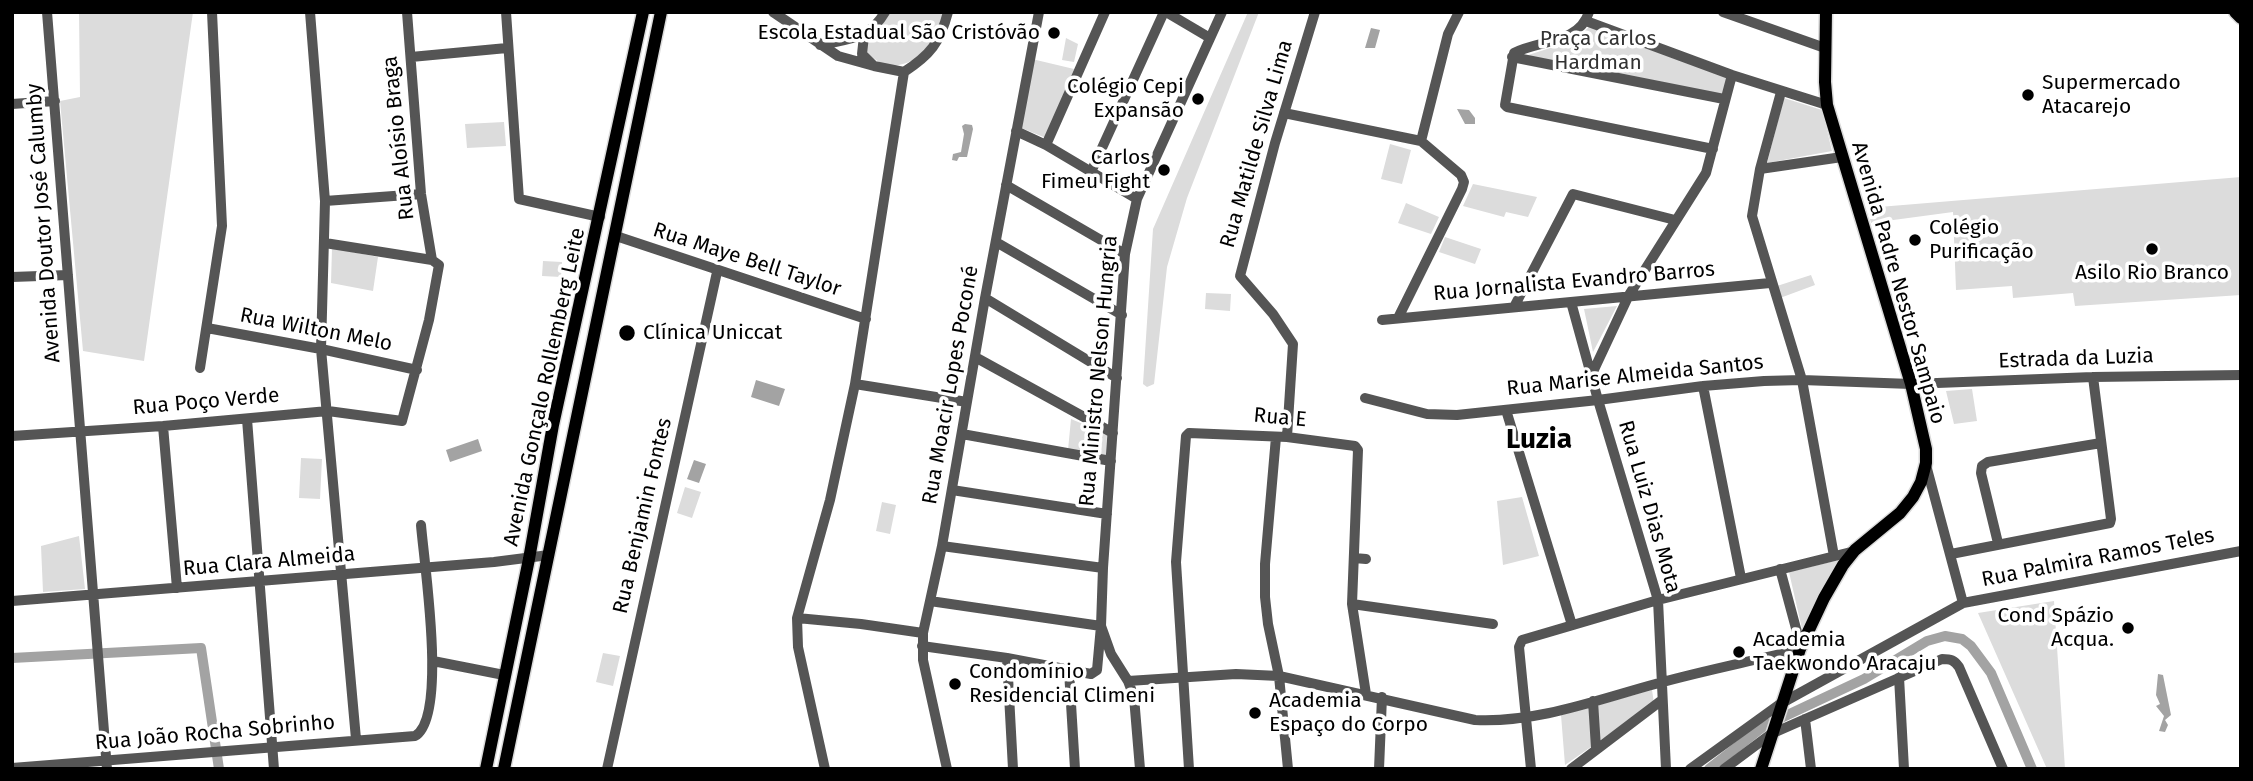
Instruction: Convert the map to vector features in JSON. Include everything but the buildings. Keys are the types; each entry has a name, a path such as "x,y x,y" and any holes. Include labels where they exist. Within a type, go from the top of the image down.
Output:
{"main road":[{"name":"Avenida Gonçalo Rollemberg Leite","path":"486,769 553,425 643,12"},
{"name":"Avenida Gonçalo Rollemberg Leite","path":"504,769 661,12"},
{"name":"Avenida Padre Nestor Sampaio","path":"1761,769 1771,732 1801,648 1824,598 1855,550 1900,513 1913,497 1921,482 1926,463 1926,449 1912,384 1828,105 1826,12"},
{"path":"2235,12 2241,18"}],"street":[{"name":"Avenida Doutor José Calumby","path":"47,12 78,431 107,765"},
{"path":"200,368 222,226 212,12"},
{"path":"310,12 325,201 321,349 356,739"},
{"name":"Rua Aloísio Braga","path":"402,421 417,370 439,269 434,261 421,194 407,12"},
{"path":"506,12 519,199 600,217"},
{"path":"773,12 838,56 904,72"},
{"path":"820,45 864,36 885,12"},
{"path":"825,769 798,647 797,618 830,500 855,384 904,72 933,49 939,40 948,12"},
{"name":"Rua Moacir Lopes Poconé","path":"947,769 923,660 923,634 942,546 1039,12"},
{"path":"1046,145 1105,12"},
{"path":"1091,172 1165,12 1210,38"},
{"name":"Rua Ministro Nelson Hungria","path":"1069,671 1091,674 1097,670 1125,254 1137,199 1222,12"},
{"name":"Rua Matilde Silva Lima","path":"1282,437 1293,344 1273,314 1240,276 1284,113 1315,12"},
{"path":"1421,141 1448,34 1459,12"},
{"path":"1723,12 1825,48"},
{"path":"1713,149 1507,107 1504,102 1512,57 1517,51 1570,35 1588,17 1732,75 1828,105"},
{"path":"864,36 862,54 874,66"},
{"path":"411,57 507,48"},
{"path":"1512,57 1724,99"},
{"path":"1592,374 1629,295 1699,186 1713,149 1732,75"},
{"path":"1782,92 1760,169 1752,216 1801,380 1834,556"},
{"path":"12,104 55,101"},
{"path":"1284,113 1421,141 1461,176 1464,182 1398,318"},
{"path":"1016,131 1046,145 1137,199"},
{"path":"1760,169 1842,157"},
{"path":"1006,185 1125,254"},
{"path":"325,201 421,194"},
{"path":"1514,307 1573,194 1675,220"},
{"name":"Rua Maye Bell Taylor","path":"616,236 717,272 866,319"},
{"path":"996,242 1122,316"},
{"path":"325,243 434,261"},
{"name":"Rua Benjamin Fontes","path":"607,769 717,272"},
{"path":"12,277 68,275"},
{"name":"Rua Jornalista Evandro Barros","path":"1382,320 1770,283"},
{"path":"985,298 1117,378"},
{"name":"Rua Luiz Dias Mota","path":"1571,302 1658,600 1666,769"},
{"name":"Rua Wilton Melo","path":"207,328 417,370"},
{"path":"975,357 1113,433"},
{"name":"Estrada da Luzia","path":"1912,384 2241,375"},
{"path":"1951,554 1998,543 2106,526 2111,519 2093,377"},
{"name":"Rua Marise Almeida Santos","path":"1365,398 1427,414 1457,415 1703,386 1801,380 1912,384"},
{"path":"855,384 967,402"},
{"path":"1703,386 1741,578"},
{"path":"1506,410 1572,625"},
{"name":"Rua Poço Verde","path":"12,436 328,411 402,421"},
{"path":"247,419 274,769"},
{"path":"163,426 177,588"},
{"name":"Rua E","path":"1183,678 1176,562 1186,436 1189,433 1282,437 1355,446 1358,450 1354,558"},
{"path":"962,434 1111,461"},
{"path":"1282,437 1265,564 1265,597 1279,676 1288,769"},
{"path":"1998,543 1981,472 1982,466 1988,462 2101,443"},
{"path":"1926,463 1963,603"},
{"path":"952,490 1107,514"},
{"path":"421,525 433,661 504,675"},
{"path":"942,546 1103,568"},
{"path":"1531,769 1520,643 1522,640 1658,600 1855,550"},
{"name":"Rua Palmira Ramos Teles","path":"1690,769 1780,706 1963,603 2241,551"},
{"name":"Rua Clara Almeida","path":"12,601 341,576 549,555"},
{"path":"1366,559 1354,558 1352,604 1366,694"},
{"path":"1128,681 1236,674 1279,676 1475,720 1526,719 1801,648 1780,569"},
{"path":"930,601 1101,626"},
{"path":"1352,604 1493,624"},
{"path":"797,618 861,624 923,634"},
{"name":"Rua Ministro Nelson Hungria","path":"1101,626 1111,654 1128,681 1136,709 1140,769"},
{"path":"922,646 1007,658 1069,671 1075,769"},
{"path":"1007,658 1013,769"},
{"path":"1724,769 1771,732 1942,659 1953,660 1959,667 2003,769"},
{"name":"Rua João Rocha Sobrinho","path":"12,768 107,765 226,751 415,736 421,733 425,726 431,701 433,661"},
{"path":"1899,677 1904,769"},
{"path":"1183,678 1189,769"},
{"path":"1379,769 1382,697"},
{"path":"1571,769 1662,700"},
{"path":"1594,701 1596,748"},
{"path":"1805,719 1811,769"}],"green space":[{"path":"79,12 193,12 144,361 83,351 60,101 80,97"},
{"path":"890,12 943,12 930,50 910,62 896,65 883,64 871,56 865,49 867,44"},
{"path":"1248,12 1259,12 1187,198 1167,267 1154,384 1147,387 1143,384 1153,229"},
{"name":"Praça Carlos Hardman","path":"1591,25 1731,76 1724,98 1519,58 1575,40"},
{"path":"1066,38 1078,44 1074,62 1062,60"},
{"path":"1032,59 1074,69 1046,138 1019,127"},
{"path":"1784,98 1822,110 1832,151 1767,163"},
{"path":"504,122 506,146 467,148 465,124"},
{"path":"1390,144 1411,150 1402,184 1381,179"},
{"name":"Asilo Rio Branco","path":"2241,177 2241,295 2075,306 2073,293 2013,298 2012,286 1956,290 1953,212 1871,223 1867,208"},
{"path":"1473,184 1537,197 1528,217 1506,212 1504,217 1463,206"},
{"path":"1406,203 1439,217 1431,234 1398,223"},
{"path":"1445,237 1481,249 1475,264 1439,252"},
{"path":"332,248 378,257 373,291 331,283"},
{"path":"543,261 562,262 561,277 542,276"},
{"path":"1811,275 1815,285 1780,298 1777,286"},
{"path":"1206,293 1231,294 1230,311 1205,309"},
{"path":"1617,306 1593,352 1584,309"},
{"path":"1972,389 1977,421 1954,424 1946,391"},
{"path":"1071,419 1107,434 1106,456 1068,450"},
{"path":"301,458 322,459 320,499 299,498"},
{"path":"685,487 701,492 692,518 677,513"},
{"path":"1522,497 1539,556 1503,565 1497,501"},
{"path":"882,502 896,505 890,534 876,531"},
{"path":"79,536 85,589 43,592 41,546"},
{"path":"1839,560 1802,629 1789,572"},
{"path":"2054,601 2065,769 2047,769 1978,613"},
{"path":"603,653 620,656 613,686 596,682"},
{"path":"1652,690 1654,703 1565,765 1561,715"}],"shaded area":[{"path":"1371,28 1380,30 1375,48 1365,48"},
{"path":"1457,109 1469,110 1475,118 1475,124 1465,124"},
{"path":"972,125 973,129 967,157 952,160 953,154 961,152 964,134 962,126"},
{"path":"756,380 785,389 779,406 751,397"},
{"path":"478,439 482,451 450,462 446,450"},
{"path":"694,460 706,464 699,483 687,479"},
{"path":"2158,674 2163,675 2171,715 2165,720 2168,725 2165,732 2159,731 2164,716 2156,706 2160,704 2156,695"}],"waterway":[{"path":"1709,769 1764,726 1864,679 1927,641 1945,636 1962,639 1971,646 1991,673 2032,769"},
{"path":"12,658 201,648 219,769"}],"place":[{"name":"Escola Estadual São Cristóvão","path":"1054,33"},
{"name":"Supermercado Atacarejo","path":"2028,95"},
{"name":"Colégio Cepi Expansão","path":"1198,99"},
{"name":"Carlos Fimeu Fight","path":"1164,170"},
{"name":"Colégio Purificação","path":"1915,240"},
{"name":"Asilo Rio Branco","path":"2152,249"},
{"name":"Clínica Uniccat","path":"627,333"},
{"name":"Cond Spázio Acqua.","path":"2128,628"},
{"name":"Academia Taekwondo Aracaju","path":"1739,652"},
{"name":"Condomínio Residencial Climeni","path":"955,684"},
{"name":"Academia Espaço do Corpo","path":"1255,713"}],"district":[{"name":"Luzia","path":"1539,440"}]}
